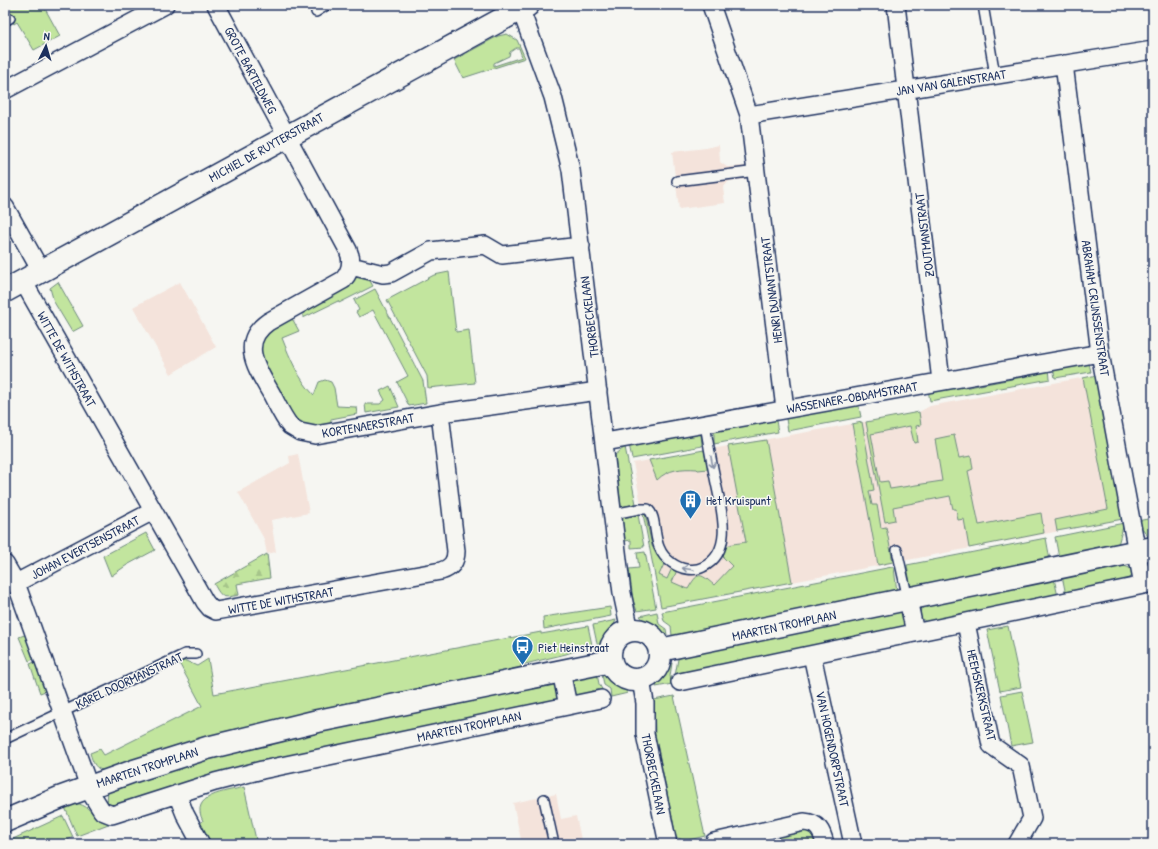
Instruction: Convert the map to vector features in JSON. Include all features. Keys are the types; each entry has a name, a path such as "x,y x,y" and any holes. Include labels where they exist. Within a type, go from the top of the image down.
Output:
{"street":[{"path":"5,90 165,5"},
{"name":"GROTE BARTELDWEG","path":"216,5 287,136"},
{"name":"HENRI DUNANTSTRAAT","path":"711,5 749,115 785,409"},
{"name":"ZOUTMANSTRAAT","path":"896,5 941,381"},
{"name":"MICHIEL DE RUYTERSTRAAT","path":"23,281 523,6"},
{"name":"THORBECKELAAN","path":"523,6 548,83 566,148 574,192 622,593 630,631"},
{"name":"JAN VAN GALENSTRAAT","path":"749,115 1153,50"},
{"name":"ABRAHAM CRIJNSSENSTRAAT","path":"1064,64 1100,353 1145,550"},
{"path":"287,136 348,250 351,266 391,273 431,251 485,245 502,255 581,246"},
{"name":"WITTE DE WITHSTRAAT","path":"5,207 23,281 205,602 210,608 216,611 441,572 452,565 456,551 440,413"},
{"name":"KORTENAERSTRAAT","path":"351,266 343,280 262,326 253,341 253,360 288,423 296,430 312,435 440,413 598,391"},
{"name":"WASSENAER-OBDAMSTRAAT","path":"604,442 1100,353"},
{"name":"JOHAN EVERTSENSTRAAT","path":"16,584 153,511"},
{"path":"680,682 1148,584 1145,550"},
{"name":"MAARTEN TROMPLAAN","path":"660,650 1145,550"},
{"name":"KAREL DOORMANSTRAAT","path":"5,564 16,584 90,787"},
{"path":"908,599 915,633"},
{"name":"HEEMSKERKSTRAAT","path":"966,622 991,745 1022,766 1032,818 1017,844"},
{"path":"636,630 649,634 654,639 660,650 658,666 648,677 641,680 628,679 622,676 617,672 611,661 610,654 614,642 618,637 630,631 636,630"},
{"name":"VAN HOGENDORPSTRAAT","path":"812,654 853,844"},
{"name":"MAARTEN TROMPLAAN","path":"601,699 262,770 177,794 112,815 107,814 98,807 90,787 176,757 239,739 318,721 611,661"},
{"path":"561,672 568,706"},
{"name":"THORBECKELAAN","path":"641,680 645,702 646,734 668,844"},
{"path":"5,821 90,787"},
{"path":"177,794 201,844"},
{"path":"711,843 804,822 810,822 823,833 825,844"}],"lane":[{"path":"316,12 327,5"},
{"path":"983,5 995,75"},
{"path":"677,181 757,171"},
{"path":"613,514 639,509 648,509 652,515 659,549 670,563 684,569 693,570 704,567 710,562 720,548 724,525 705,424"},
{"path":"897,550 908,599"},
{"name":"KAREL DOORMANSTRAAT","path":"5,739 185,654 196,654"},
{"path":"544,799 554,844"}],"shaded area":[{"path":"719,145 720,162 727,167 745,166 746,179 729,181 723,188 725,203 679,209 672,152"},
{"path":"180,282 216,347 171,374 133,307"},
{"path":"1097,375 1123,519 661,607 633,463 919,412 930,406"},
{"path":"298,454 309,513 271,520 276,552 267,554 264,539 238,492 290,463 289,456"},
{"path":"556,794 561,819 576,816 582,844 522,844 513,803"}],"green space":[{"path":"7,5 43,5 60,36 34,50 17,22 14,24 8,13 10,11"},
{"path":"507,34 517,40 525,58 463,78 454,60 498,36","holes":["516,48 519,48 522,57 494,66 494,63 509,56 510,52"]},
{"path":"449,272 456,332 469,330 475,383 428,388 427,376 387,300 434,275"},
{"path":"357,275 367,276 373,286 339,303 338,301 303,318 303,312 352,283"},
{"path":"58,282 83,326 72,332 54,302 50,288"},
{"path":"375,289 423,381 426,403 409,406 397,382 408,376 373,310 359,317 356,312 359,310 354,300"},
{"path":"290,319 293,320 299,331 282,338 299,376 314,395 319,382 325,380 331,382 334,388 337,406 356,407 357,414 331,419 331,425 314,428 295,422 262,362 258,348 267,331"},
{"path":"1089,363 1091,372 1055,378 1053,367"},
{"path":"1049,368 1050,379 930,401 928,390 958,385 964,388 1039,374 1044,369"},
{"path":"1097,375 1123,519 1057,531 1055,520 1108,509 1083,378"},
{"path":"390,386 399,407 366,413 365,404 380,404 385,400 380,391"},
{"path":"858,402 861,417 788,431 786,419 788,415"},
{"path":"919,412 921,425 916,426 918,442 914,443 910,426 871,434 880,482 888,481 890,489 942,481 935,439 954,435 959,458 971,456 973,469 968,471 979,525 1041,513 1044,533 969,548 964,519 958,520 956,509 953,509 950,496 893,507 895,520 885,522 866,422"},
{"path":"773,418 776,421 778,432 714,444 714,430"},
{"path":"862,422 874,490 869,491 872,505 877,505 881,528 886,527 893,562 878,565 852,424"},
{"path":"698,433 701,435 702,446 632,459 629,444"},
{"path":"766,440 792,582 661,607 643,514 645,513 652,546 664,564 659,575 667,579 672,568 677,570 672,582 688,589 694,579 699,576 702,576 714,585 732,566 723,557 726,548 730,545 746,542 728,446"},
{"path":"625,447 636,504 621,507 615,455"},
{"path":"704,450 708,469 671,471 661,476 657,480 649,460"},
{"path":"638,515 644,547 631,548 631,540 625,541 622,518"},
{"path":"1153,518 1153,538 1150,539 1137,521"},
{"path":"1124,523 1118,545 1059,558 1055,537"},
{"path":"146,533 155,550 127,565 111,576 103,556"},
{"path":"1046,538 1050,560 914,588 910,584 907,565"},
{"path":"645,552 656,608 637,611 633,600 629,569 639,568 637,553"},
{"path":"267,554 270,578 237,584 239,595 226,597 221,595 214,584"},
{"path":"1119,564 1132,569 1133,574 1127,582 1066,595 1062,576"},
{"path":"892,567 894,568 897,592 680,636 672,636 671,626 664,621 662,612"},
{"path":"1054,578 1058,597 927,623 920,617 921,606"},
{"path":"610,607 611,616 544,629 543,617"},
{"path":"900,610 904,613 905,625 903,628 675,676 678,659 685,656"},
{"path":"657,612 659,624 666,629 667,635 647,624 640,616"},
{"path":"616,620 610,634 598,648 593,625"},
{"path":"588,626 592,645 566,654 521,665 521,670 107,771 97,768 90,753 100,749 104,755 202,706 178,661 186,661 197,666 208,659 214,694 541,632 541,634"},
{"path":"1008,626 1021,687 1000,691 987,630"},
{"path":"27,634 36,658 29,661 19,637"},
{"path":"37,661 48,690 40,693 30,664"},
{"path":"672,663 670,676 672,684 656,687 660,676"},
{"path":"597,674 599,684 603,691 576,696 570,684 572,680"},
{"path":"602,674 618,684 628,693 611,697 610,689 604,685"},
{"path":"554,681 558,687 558,700 114,806 107,804 108,789 218,754"},
{"path":"1022,691 1033,742 1011,746 1001,695"},
{"path":"674,696 705,836 685,841 676,837 655,734 654,700"},
{"path":"244,787 257,844 210,844 199,824 203,821 200,812 201,805 205,800 219,793"},
{"path":"72,803 85,807 100,820 111,823 77,836 64,805"},
{"path":"63,816 73,837 61,844 16,844 13,839"},
{"path":"804,829 813,834 816,844 734,844"}],"place":[{"name":"Het Kruispunt","path":"690,520"},
{"name":"Piet Heinstraat","path":"523,666"}]}
